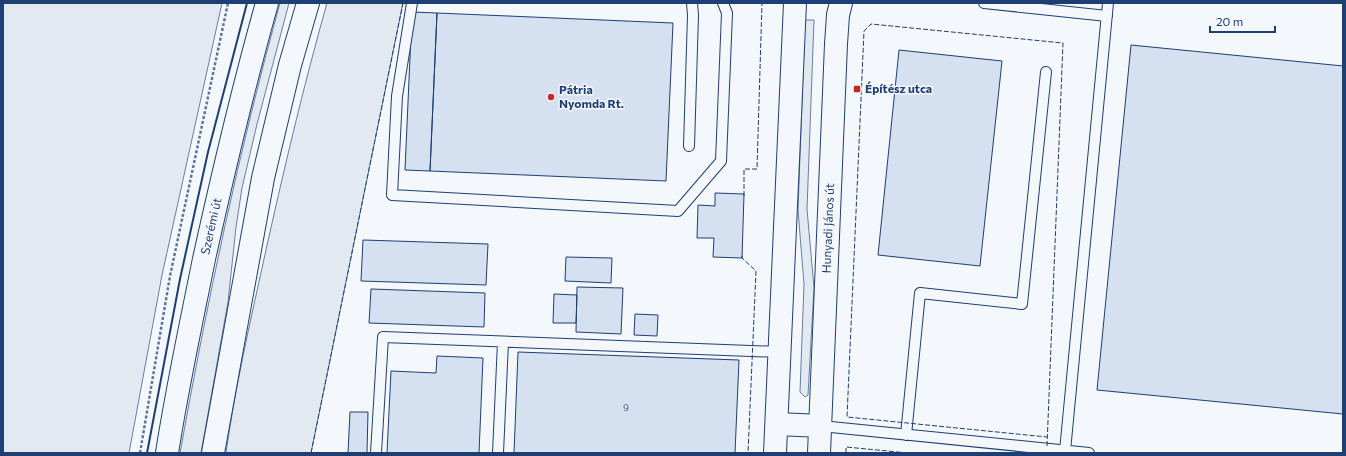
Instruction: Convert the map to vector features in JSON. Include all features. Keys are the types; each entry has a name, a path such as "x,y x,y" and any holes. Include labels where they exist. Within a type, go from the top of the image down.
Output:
{"main road":[{"name":"Szerémi út","path":"167,453 194,308 222,177 267,3"},
{"path":"213,453 263,178 290,65 308,3"},
{"path":"775,453 795,3"},
{"name":"Hunyadi János út","path":"819,453 838,7"},
{"path":"777,424 821,426"}],"lane":[{"path":"412,3 397,96 392,196 678,211 721,161 726,13 723,3"},
{"path":"688,146 693,14 692,3"},
{"path":"984,3 1107,16"},
{"path":"1065,450 1108,3"},
{"path":"906,435 920,293 1022,304 1046,72"},
{"path":"376,453 383,337 779,352"},
{"path":"498,453 502,342"},
{"path":"821,426 1089,453"}],"path":[{"path":"140,453 170,276 228,3"}],"shaded area":[{"path":"3,3 222,3 162,275 129,453 3,453"},
{"path":"280,3 289,3 257,124 242,188 236,227 228,302 201,453 180,453 201,340 237,171"},
{"path":"327,3 403,3 311,453 226,453 243,356 271,227"},
{"path":"805,20 814,20 807,209 814,288 808,395 805,397 800,392 804,284 798,210"}],"building":[{"path":"412,12 437,13 430,171 405,170"},
{"name":"Pátria Nyomda Rt.","path":"437,13 673,23 666,181 430,171"},
{"path":"1131,45 1343,66 1343,414 1097,390"},
{"path":"899,50 1002,61 980,266 878,255"},
{"path":"715,193 744,194 742,258 713,257 714,238 697,238 698,205 715,206"},
{"path":"363,240 488,244 486,285 361,281"},
{"path":"566,257 612,258 611,283 565,281"},
{"path":"577,287 623,288 621,334 576,332"},
{"path":"371,289 485,293 484,327 369,323"},
{"path":"554,294 577,295 576,323 553,323"},
{"path":"635,314 658,315 657,336 634,335"},
{"path":"518,352 739,360 735,453 514,453"},
{"path":"437,356 483,358 479,453 387,453 391,371 436,373"},
{"path":"350,412 368,412 367,453 348,453"}],"fence":[{"path":"311,453 403,3"},
{"path":"744,196 744,169 757,169 762,3"},
{"path":"1047,437 847,417 864,31 871,24 1063,43 1047,446"},
{"path":"742,256 742,258 756,271 748,453"},
{"path":"846,453 846,447 908,453"}],"wall":[{"path":"147,453 180,279 208,152 247,3"}],"place":[{"name":"Építész utca","path":"857,89"},
{"name":"Pátria Nyomda Rt.","path":"551,97"}]}
